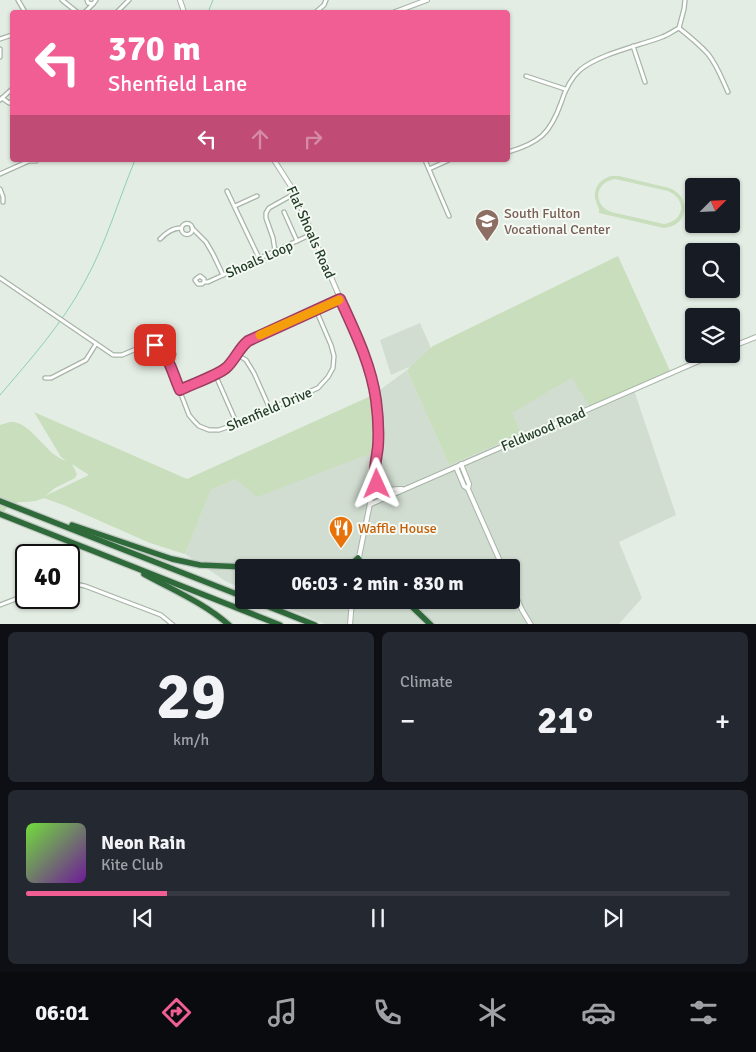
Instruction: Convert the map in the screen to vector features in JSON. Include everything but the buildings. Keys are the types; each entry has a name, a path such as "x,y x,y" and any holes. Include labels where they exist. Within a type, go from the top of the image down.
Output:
{"highway":[{"path":"0,501 235,593"},
{"path":"20,509 172,559 200,565 235,566"},
{"path":"0,514 280,624"},
{"path":"120,562 202,605 229,624"},
{"path":"276,609 315,624"},
{"path":"415,609 432,624"}],"street":[{"path":"62,0 74,10"},
{"path":"87,0 88,3 93,4"},
{"path":"87,10 96,0"},
{"path":"119,10 129,0"},
{"path":"318,10 326,0"},
{"path":"400,10 427,0"},
{"path":"510,151 533,143 544,134 552,124 565,89 574,76 588,64 664,36 679,28 685,0"},
{"path":"679,28 709,55 728,92"},
{"path":"633,46 645,82"},
{"path":"0,50 0,57"},
{"path":"526,76 565,89"},
{"path":"0,174 25,162"},
{"name":"Flat Shoals Road","path":"276,162 294,194 362,350 370,372 376,399 378,447 371,504 358,558"},
{"path":"426,162 449,216"},
{"path":"429,169 445,162"},
{"path":"0,189 4,197 3,202"},
{"path":"228,191 259,258"},
{"path":"275,251 266,213 269,208 294,194"},
{"path":"235,206 257,196"},
{"path":"284,212 297,241"},
{"path":"160,239 174,229 181,228 186,224 190,225 206,242 222,275"},
{"path":"181,228 183,233 187,234 190,233 192,228"},
{"name":"Shoals Loop","path":"204,282 208,282 312,234"},
{"name":"Shenfield Drive","path":"0,278 113,355 122,355 148,344 155,345 161,349 189,415 199,426 209,430 220,430 237,424 318,388 328,377 333,368 334,356 316,310"},
{"path":"180,390 227,367 242,345 248,341 340,299"},
{"path":"740,343 756,336"},
{"path":"45,378 50,378 82,363 96,344"},
{"path":"166,358 174,354"},
{"path":"236,354 246,360 270,409"},
{"name":"Feldwood Road","path":"371,504 694,363"},
{"path":"215,374 237,424"},
{"path":"461,464 469,484 468,489"},
{"path":"456,467 464,486 468,489 499,559"},
{"path":"374,478 382,488 390,490 406,488"},
{"path":"80,585 152,611 173,624"},
{"path":"0,605 15,599"},
{"path":"520,606 531,624"},
{"path":"350,624 351,609"}],"shaded area":[{"path":"420,323 450,392 424,404 409,367 391,375 380,340"},
{"path":"407,370 449,465 520,434 511,413 572,378 634,390 676,515 619,542 642,598 619,624 325,624 289,609 520,609 520,559 235,559 235,585 185,554 211,490 236,479 378,450 373,395"}],"green space":[{"path":"619,176 669,188 681,197 684,204 683,217 679,222 664,228 599,213 595,192 600,182 607,177","holes":["615,179 668,191 678,199 681,209 676,219 664,224 611,212 601,204 598,194 603,184"]},
{"path":"618,256 671,373 590,407 572,378 512,413 521,434 449,465 407,370 433,346"},
{"path":"373,395 381,427 379,450 257,497 236,479 211,490 185,554 150,543 44,498 31,502 14,503 0,518 0,425 10,422 19,423 26,427 59,458 66,461 61,457 34,412 187,479","holes":["72,464 89,475 45,496 55,488 75,478 77,474"]}],"waterway":[{"path":"209,10 213,0"},
{"path":"0,395 45,341 75,298 99,253 134,162"}],"slow traffic":[{"path":"260,335 339,300"}],"place":[{"name":"South Fulton Vocational Center","path":"487,242"},
{"name":"Waffle House","path":"341,549"}],"route":[{"path":"155,345 161,349 166,358 180,390 219,373 227,367 242,345 248,341 340,299 368,366 376,399 378,447 374,478 377,484"}]}
